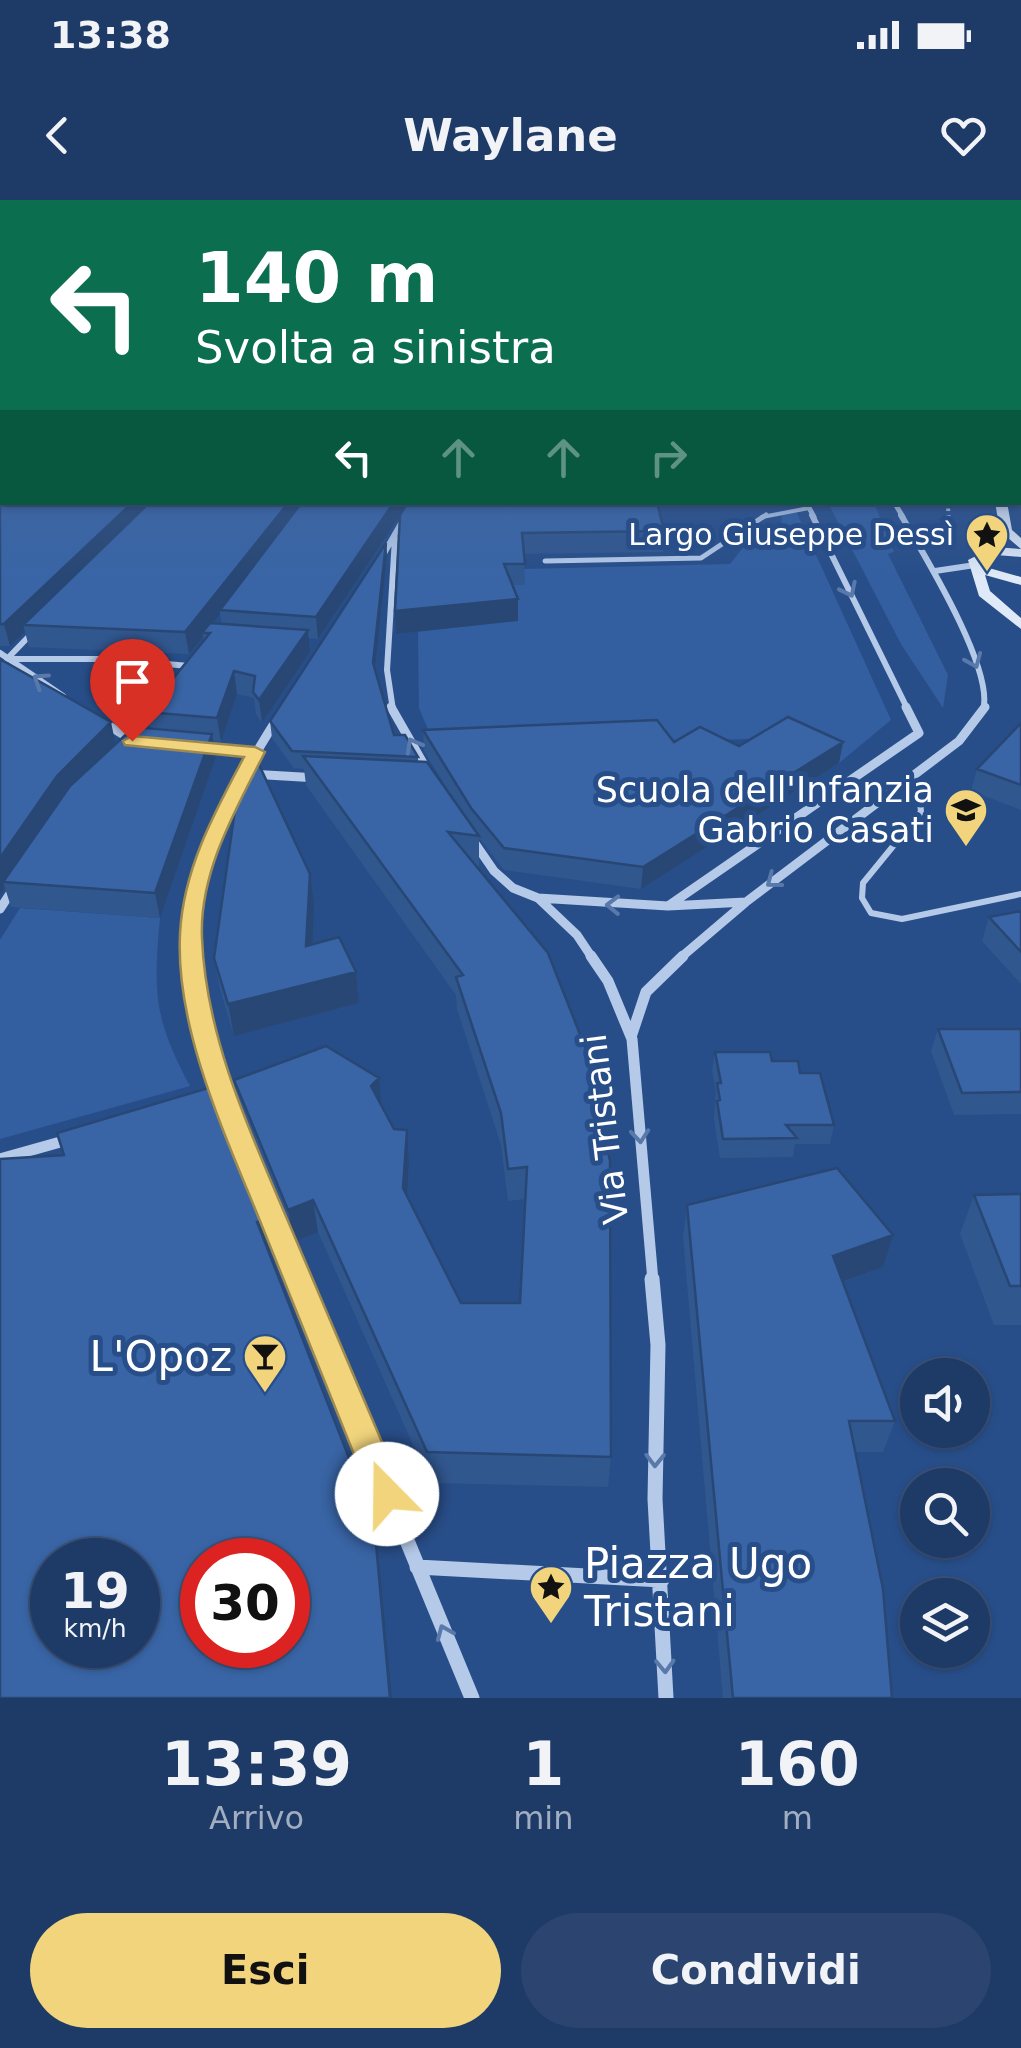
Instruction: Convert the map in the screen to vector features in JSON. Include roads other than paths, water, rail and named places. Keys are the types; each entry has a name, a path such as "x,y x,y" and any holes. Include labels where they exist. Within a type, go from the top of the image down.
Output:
{"street":[{"path":"374,568 412,505"},
{"path":"668,906 919,732 807,505"},
{"path":"632,1039 634,1007 647,985 725,927 746,902 959,741 986,706 984,684 935,572 896,505"},
{"path":"1002,505 1006,531 1020,546"},
{"path":"994,551 1006,531"},
{"path":"395,537 386,670 390,705 434,784"},
{"path":"1020,546 977,556 984,593 1021,626"},
{"path":"935,572 978,568 1020,587 1003,611"},
{"path":"3,656 49,617"},
{"path":"178,681 200,652"},
{"path":"3,656 189,666"},
{"path":"3,656 78,706"},
{"path":"284,707 244,774 198,880 190,936 200,1004 223,1096 472,1698"},
{"path":"92,715 132,741 147,743"},
{"path":"119,754 143,726"},
{"path":"183,746 255,752"},
{"path":"244,774 339,779"},
{"name":"Via Tristani","path":"464,828 494,872 513,888 538,898 577,934 608,982 632,1039 658,1345 654,1499 662,1580"},
{"path":"0,910 18,881"},
{"path":"538,898 668,906 746,902"},
{"path":"204,1102 223,1096"},
{"path":"0,1158 93,1133"},
{"path":"417,1566 662,1580 666,1698"}],"lane":[{"path":"545,560 701,558 766,514 807,505"},
{"path":"906,781 920,801 921,812 863,883 862,898 871,914 902,919 1021,894"}],"place":[{"name":"Largo Giuseppe Dessì","path":"987,573"},
{"name":"Scuola dell'Infanzia Gabrio Casati","path":"966,848"},
{"name":"L'Opoz","path":"265,1394"},
{"name":"Piazza Ugo Tristani","path":"551,1625"}]}
